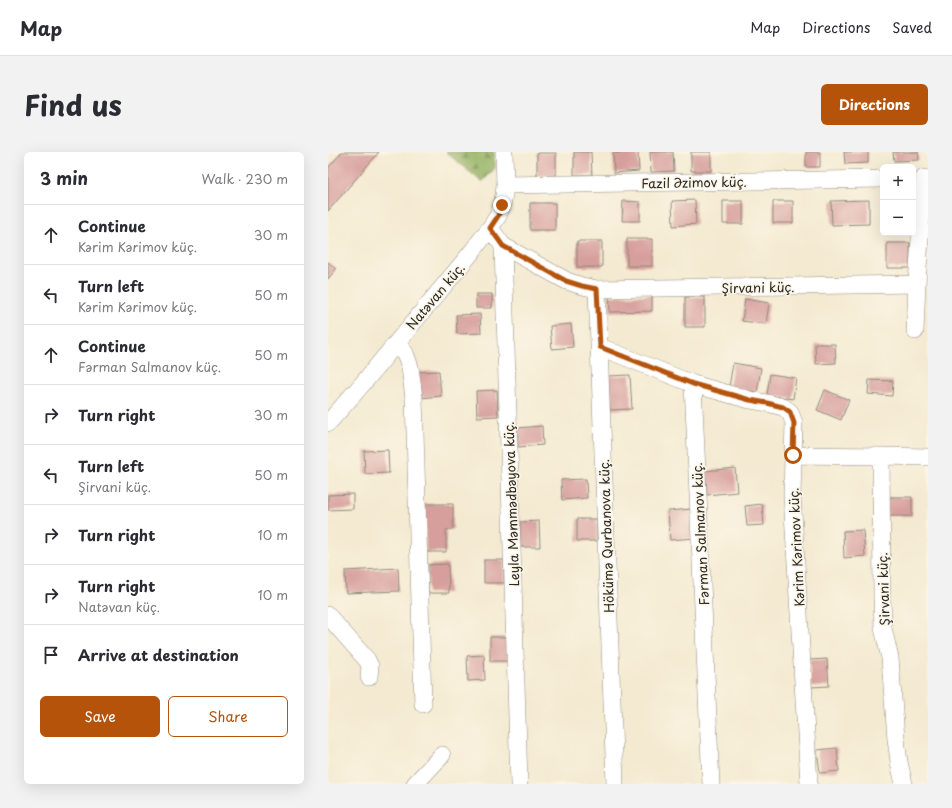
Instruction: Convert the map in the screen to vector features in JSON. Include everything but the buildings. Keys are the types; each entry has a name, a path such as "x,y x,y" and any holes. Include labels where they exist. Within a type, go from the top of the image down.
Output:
{"street":[{"name":"Natəvan küç.","path":"328,423 471,253 498,216 502,205 505,185 504,152"},
{"path":"916,331 922,178"},
{"name":"Fazil Əzimov küç.","path":"505,185 880,179"},
{"path":"490,228 503,246"},
{"name":"Şirvani küç.","path":"503,246 566,281 597,289 917,284"},
{"name":"Leyla Məmmədbəyova küç.","path":"503,246 519,784"},
{"name":"Hökümə Qurbanova küç.","path":"597,289 615,784"},
{"path":"396,343 405,354 410,367 414,398 423,704"},
{"path":"600,347 693,384"},
{"name":"Kərim Kərimov küç.","path":"693,384 750,400 783,407 790,412 794,423 792,495 809,784"},
{"name":"Fərman Salmanov küç.","path":"693,384 711,784"},
{"path":"793,455 928,457"},
{"name":"Şirvani küç.","path":"881,456 883,628 890,658 896,739 904,784"},
{"path":"328,615 367,660 370,666 369,677"},
{"path":"415,784 442,755"}],"green space":[{"path":"446,152 494,152 495,168 482,182"}],"route":[{"path":"502,205 498,216 490,228 503,246 566,281 597,289 600,347 693,384 750,400 783,407 790,412 794,423 793,455"}]}
